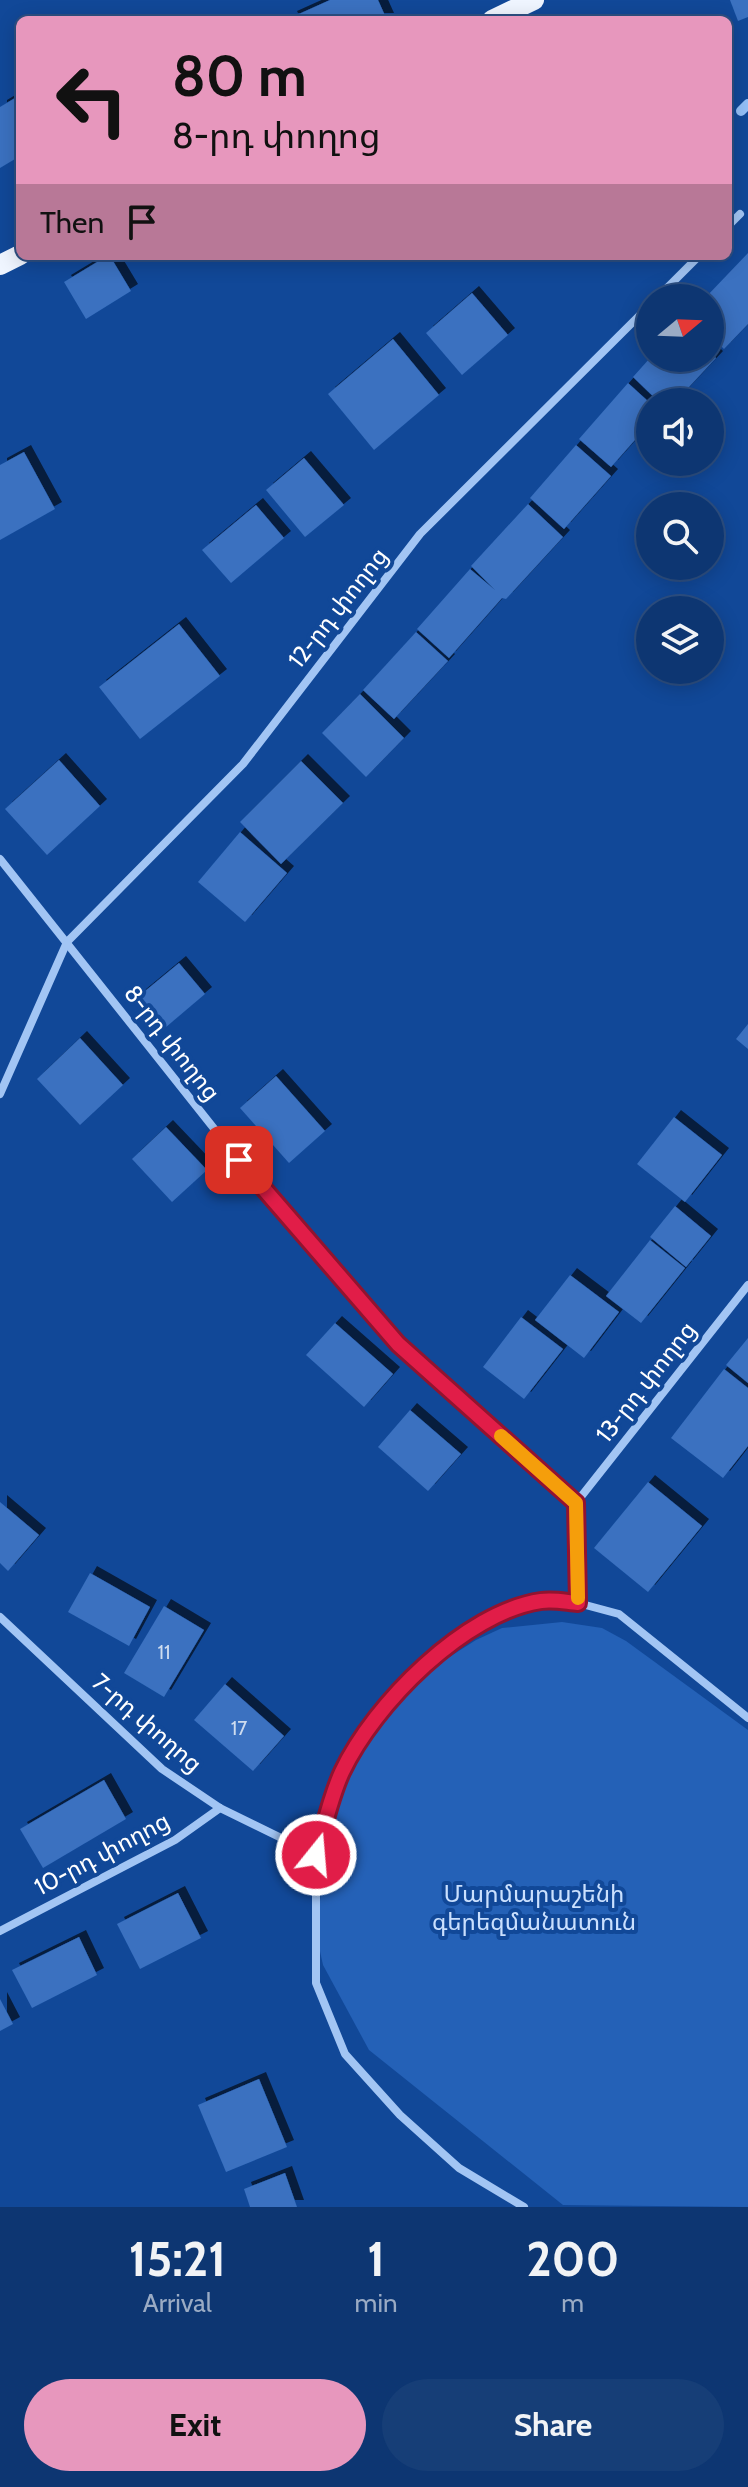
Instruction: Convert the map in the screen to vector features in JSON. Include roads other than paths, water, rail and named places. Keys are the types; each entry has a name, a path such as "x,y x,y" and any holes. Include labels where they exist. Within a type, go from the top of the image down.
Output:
{"main road":[{"path":"500,16 534,0"}],"street":[{"path":"732,222 740,214"},
{"path":"671,284 695,260"},
{"name":"12-րդ փողոց","path":"67,942 243,764 420,534 636,319"},
{"name":"8-րդ փողոց","path":"0,859 239,1160 398,1344 576,1503"},
{"path":"0,1094 67,942"},
{"name":"13-րդ փողոց","path":"576,1503 748,1285"},
{"path":"576,1503 578,1603"},
{"path":"524,2207 459,2168 400,2115 345,2054 316,1983 316,1855 341,1773 365,1733 405,1683 441,1652 500,1613 543,1601 578,1603 619,1614 748,1718"},
{"name":"7-րդ փողոց","path":"0,1617 162,1769 220,1808 316,1855"},
{"name":"10-րդ փողոց","path":"0,1931 175,1840 220,1808"}],"waterway":[{"path":"741,111 748,104"}],"park label":[{"name":"Մարմարաշենի գերեզմանատուն","path":"534,1908"}]}
